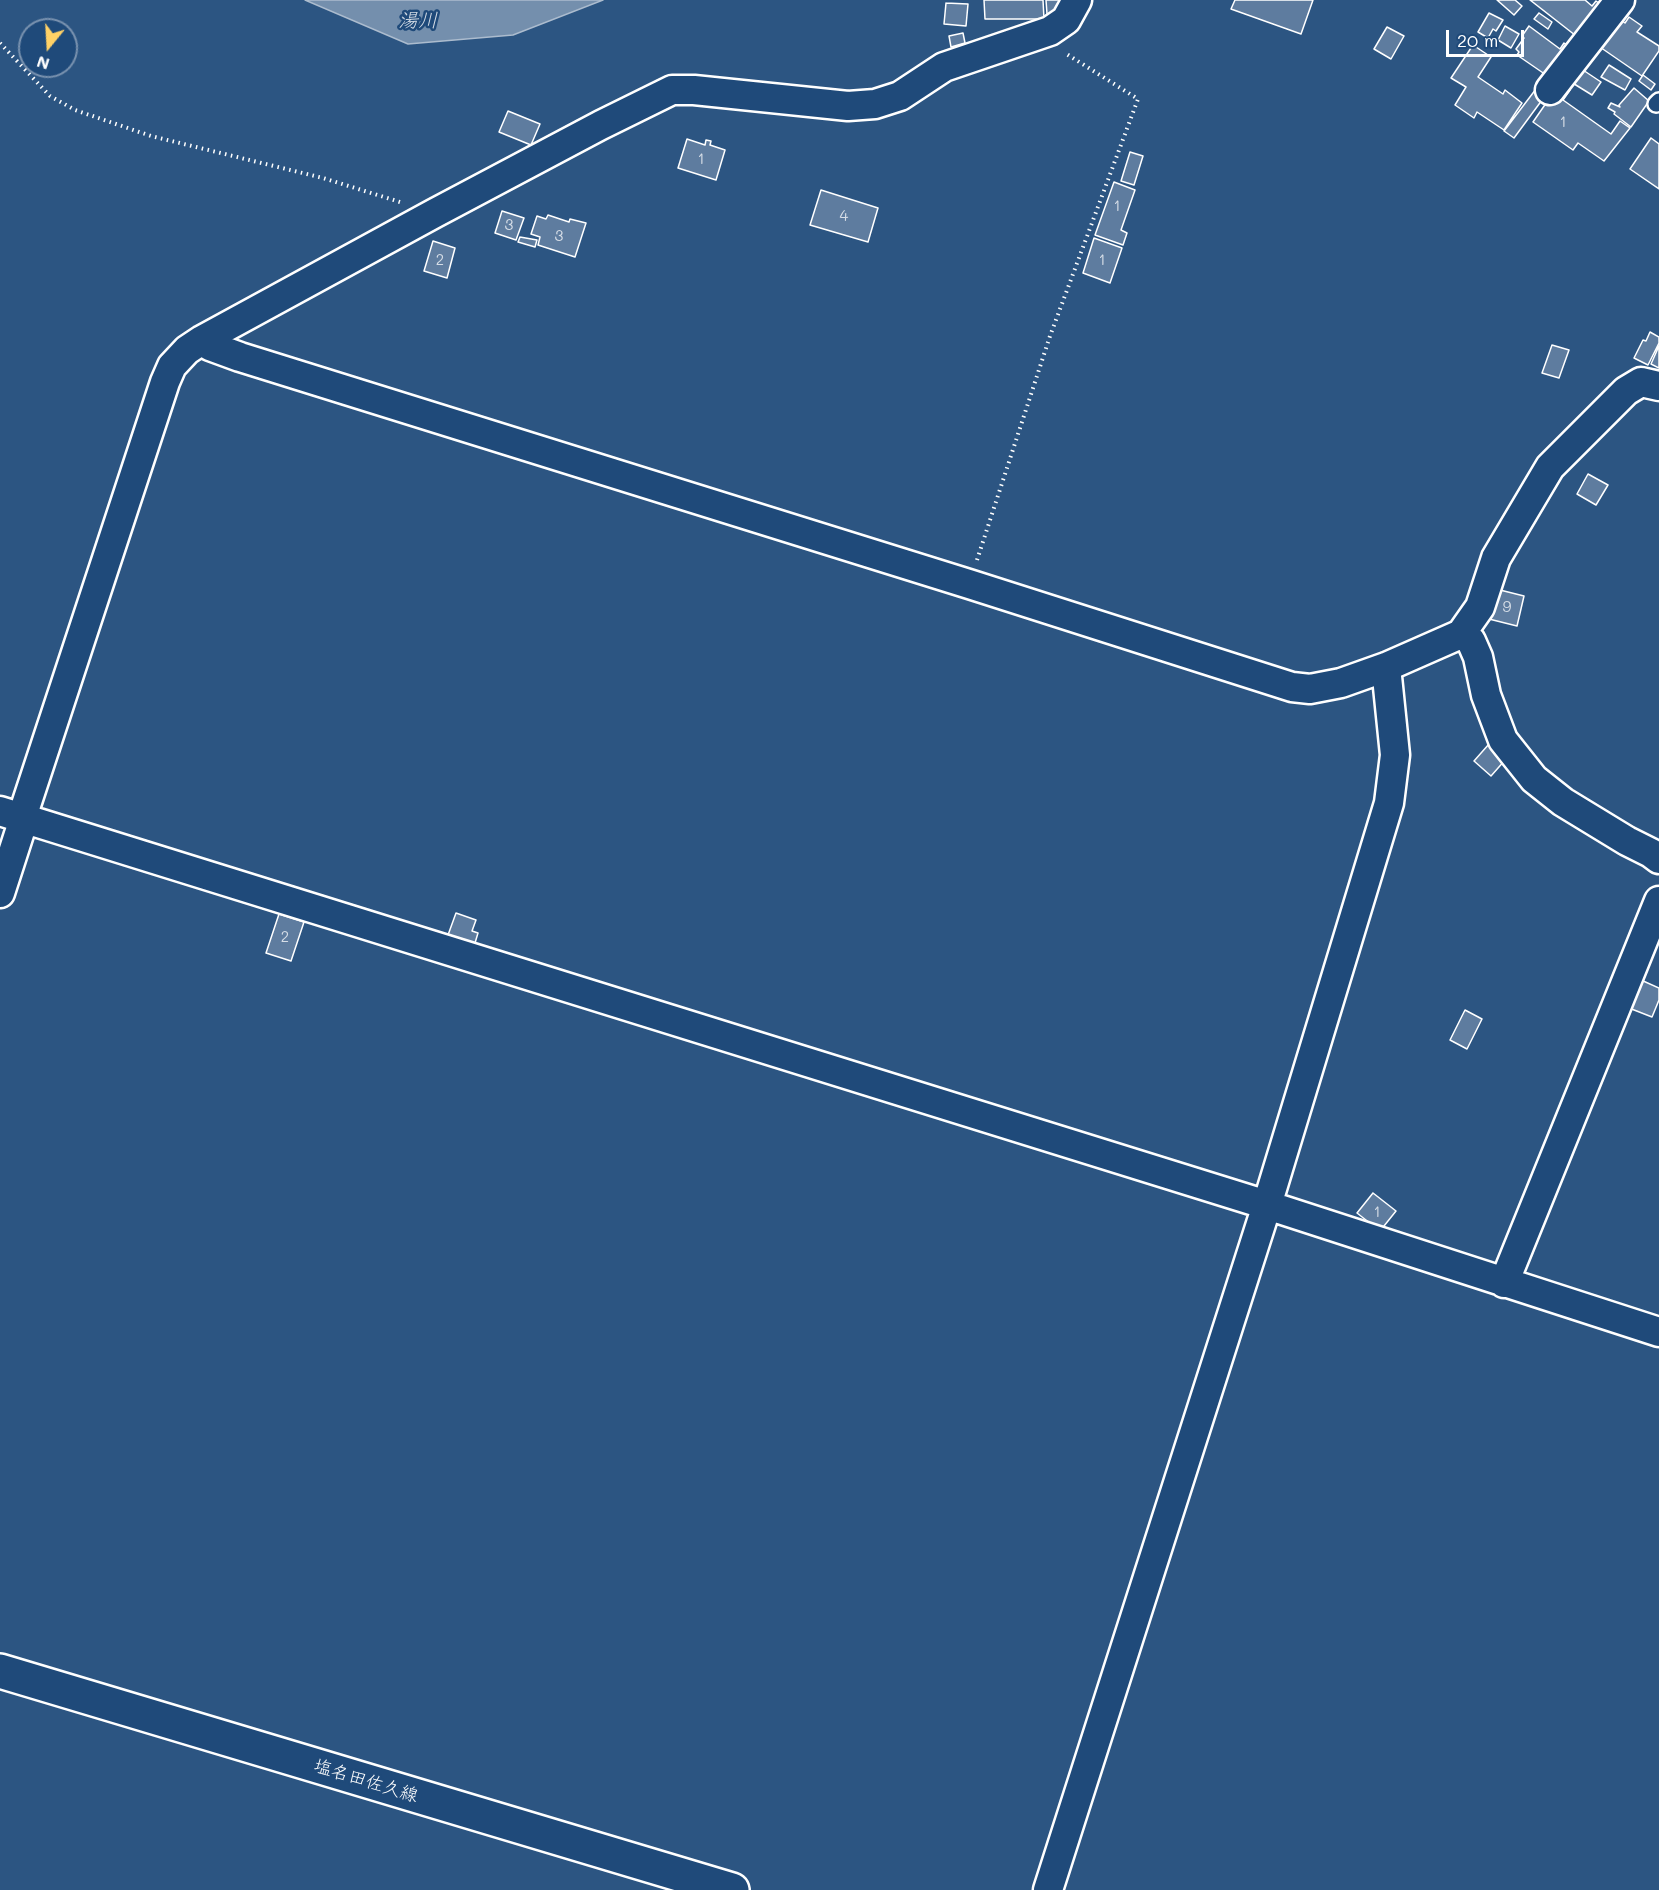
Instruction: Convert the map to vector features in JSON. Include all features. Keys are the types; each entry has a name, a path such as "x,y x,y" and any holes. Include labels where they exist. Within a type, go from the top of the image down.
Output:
{"main road":[{"name":"塩名田佐久線","path":"1,1673 732,1890"}],"street":[{"path":"0,893 11,814 165,382 172,366 187,350 601,124 672,90 694,90 848,106 875,104 900,96 944,67 1050,31 1066,20 1077,0"},
{"path":"1550,90 1620,0"},
{"path":"202,340 210,346 240,357 1292,687 1310,689 1324,688 1386,667 1461,634 1480,607 1496,558 1550,467 1626,391 1641,382 1659,386"},
{"path":"1461,634 1471,641 1478,657 1486,695 1503,740 1534,779 1563,802 1659,859"},
{"path":"1048,1890 1267,1205 1389,802 1395,755 1386,667"},
{"path":"11,814 1267,1205 1659,1332"},
{"path":"1504,1283 1659,901"}],"path":[{"path":"969,584 1050,336 1138,99 1058,49 1050,31"},
{"path":"0,43 50,96 75,110 151,136 323,178 435,213"}],"water":[{"name":"湯川","path":"305,0 603,0 513,35 408,44"}],"building":[{"path":"984,0 1043,0 1044,19 985,19"},
{"path":"1046,0 1061,0 1050,14 1047,14"},
{"path":"1235,0 1313,0 1301,34 1231,9"},
{"path":"1497,0 1515,0 1522,6 1514,15"},
{"path":"1530,0 1585,0 1592,6 1596,1 1604,7 1580,39"},
{"path":"946,3 968,4 966,26 944,24"},
{"path":"1489,13 1503,20 1496,31 1493,29 1488,38 1478,32"},
{"path":"1539,13 1552,22 1548,29 1534,19"},
{"path":"1617,17 1625,23 1629,17 1642,26 1637,32 1659,46 1659,51 1642,76 1597,45"},
{"path":"1505,26 1519,34 1511,48 1498,40"},
{"path":"1529,26 1560,49 1564,43 1570,47 1549,77 1517,55 1519,52 1516,49"},
{"path":"1387,27 1404,36 1391,59 1374,49"},
{"path":"963,33 965,43 951,47 949,36"},
{"path":"1473,45 1491,57 1478,77 1503,94 1505,90 1522,103 1504,130 1477,112 1474,118 1455,105 1466,87 1451,78"},
{"path":"1609,65 1631,79 1625,90 1601,77"},
{"path":"1580,68 1601,82 1592,95 1571,82"},
{"path":"1643,75 1655,84 1651,90 1639,81"},
{"path":"1560,83 1570,90 1563,100 1611,134 1620,121 1630,128 1604,161 1578,143 1573,150 1533,122"},
{"path":"1634,88 1649,101 1631,127 1608,108 1611,103 1620,107 1619,105"},
{"path":"1536,89 1545,96 1514,138 1504,131"},
{"path":"508,111 540,124 531,145 499,132"},
{"path":"1651,138 1659,144 1659,189 1630,169"},
{"path":"687,139 705,145 706,140 711,141 710,145 725,150 716,180 678,168"},
{"path":"1130,152 1143,156 1134,185 1121,181"},
{"path":"1114,182 1135,190 1121,230 1127,233 1123,245 1095,235"},
{"path":"821,190 878,208 868,242 810,225"},
{"path":"502,211 524,218 516,240 495,233"},
{"path":"548,215 569,222 570,219 586,223 575,257 538,245 540,237 531,234 537,216 546,219"},
{"path":"520,237 537,240 535,247 518,242"},
{"path":"1094,238 1122,248 1110,283 1083,273"},
{"path":"433,241 455,248 447,278 424,271"},
{"path":"1650,332 1659,337 1659,343 1648,365 1634,358"},
{"path":"1552,345 1569,350 1559,378 1542,373"},
{"path":"1659,346 1659,368 1651,364"},
{"path":"1588,474 1608,485 1596,505 1577,494"},
{"path":"1496,589 1524,596 1517,626 1489,619"},
{"path":"1489,744 1506,759 1491,776 1474,761"},
{"path":"456,913 476,920 472,931 478,933 475,943 448,935"},
{"path":"279,914 304,922 291,961 266,953"},
{"path":"1641,980 1659,988 1659,1000 1652,1017 1629,1008"},
{"path":"1465,1010 1482,1019 1467,1049 1450,1040"},
{"path":"1373,1193 1396,1211 1380,1231 1357,1213"}]}
